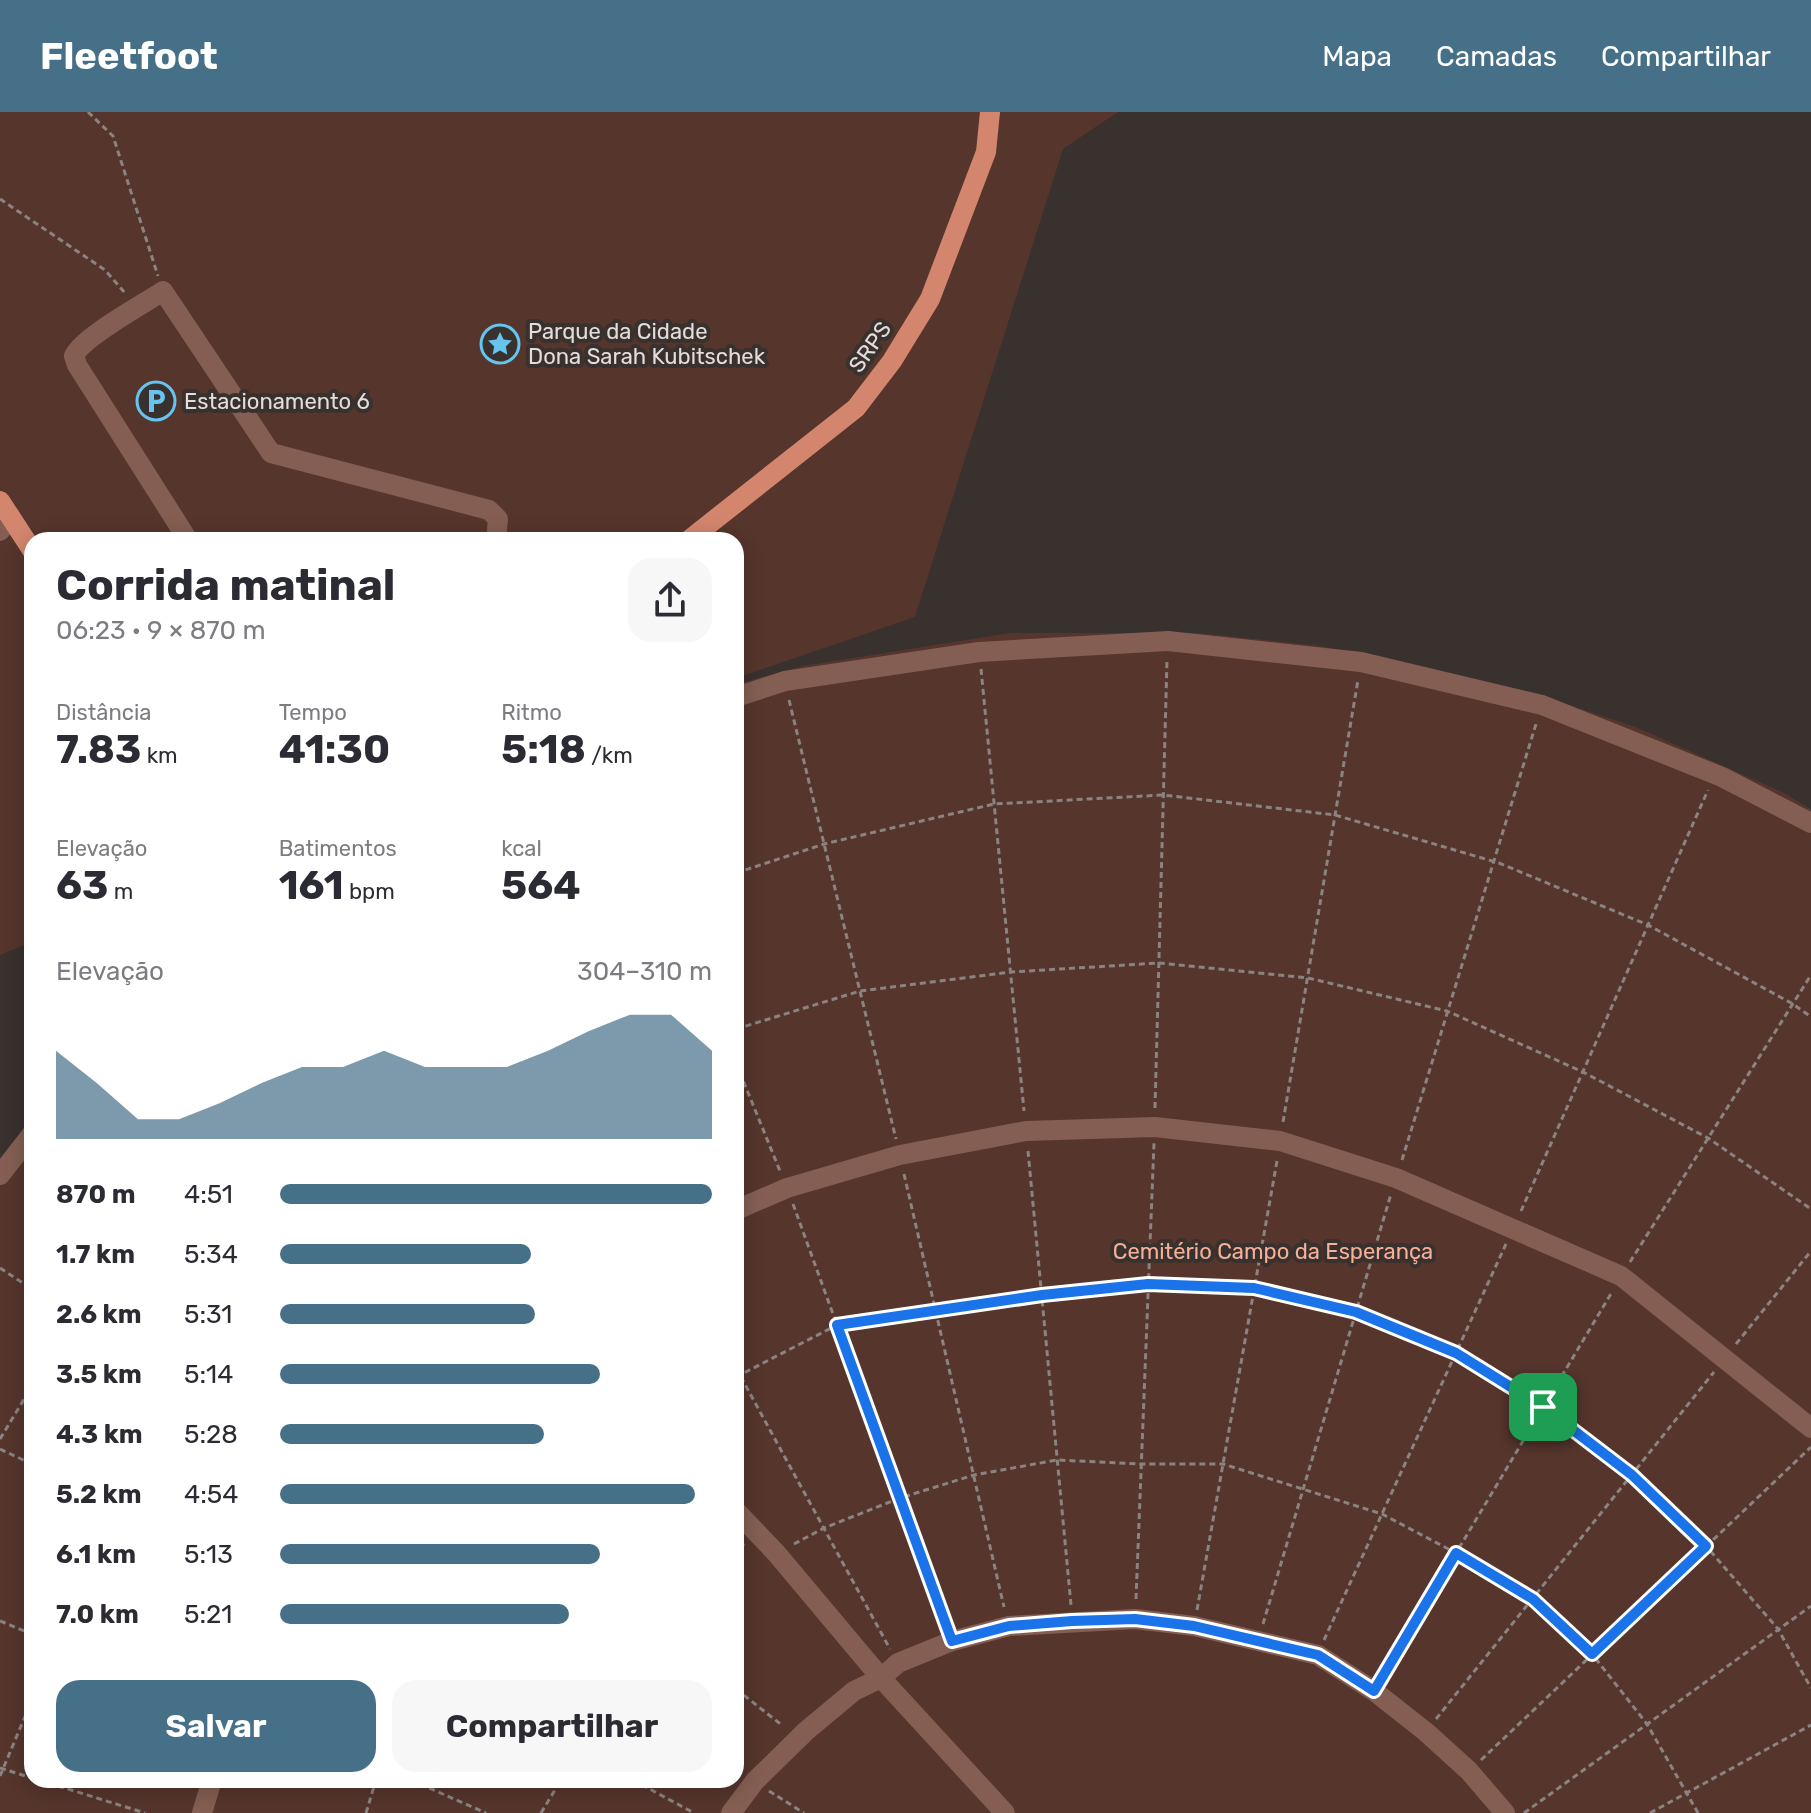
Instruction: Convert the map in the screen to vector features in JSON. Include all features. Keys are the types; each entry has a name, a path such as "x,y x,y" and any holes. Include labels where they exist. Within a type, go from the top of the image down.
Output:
{"main road":[{"name":"SRPS","path":"699,532 856,408 892,361 930,299 986,152 990,112"},
{"path":"3,516 24,541"}],"lane":[{"path":"183,532 75,360 78,349 163,291 271,453 489,510 498,519 497,532"},
{"path":"744,694 785,681 995,651 1168,641 1361,662 1542,705 1722,777 1811,823"},
{"path":"744,1207 787,1188 900,1155 1026,1131 1155,1127 1280,1141 1396,1178 1621,1276 1811,1428"},
{"path":"0,1175 24,1144"},
{"path":"744,1519 881,1678 1005,1813"},
{"path":"731,1813 755,1781 799,1738 854,1691 881,1678 898,1663 952,1641 1009,1626 1135,1619 1194,1626 1318,1655 1374,1691 1426,1732 1469,1771 1505,1813"},
{"path":"202,1813 210,1788"}],"path":[{"path":"88,112 113,136 163,291"},
{"path":"0,199 105,270 138,307"},
{"path":"744,870 824,844 994,804 1163,795 1335,815 1499,863 1648,925 1793,1004 1811,1017"},
{"path":"744,1027 860,991 1011,972 1159,963 1308,978 1447,1011 1583,1072 1708,1138 1811,1209"},
{"path":"1374,1691 1621,1276 1811,975"},
{"path":"744,1083 787,1188 952,1641"},
{"path":"1426,1732 1811,1251"},
{"path":"0,1268 24,1284"},
{"path":"744,1373 837,1325 966,1305 1148,1284 1254,1288 1356,1312 1456,1353 1543,1407 1632,1475 1706,1546 1778,1629 1811,1688"},
{"path":"744,1387 898,1663"},
{"path":"0,1439 24,1399"},
{"path":"1469,1771 1811,1447"},
{"path":"0,1449 24,1460"},
{"path":"777,1554 824,1528 900,1498 974,1475 1057,1460 1223,1464 1382,1514 1533,1599 1592,1654 1647,1724 1698,1813"},
{"path":"1524,1813 1811,1606"},
{"path":"0,1621 24,1631"},
{"path":"744,1695 799,1738"},
{"path":"0,1776 24,1718"},
{"path":"1650,1813 1811,1725"},
{"path":"1,1768 24,1775"},
{"path":"65,1788 145,1813"},
{"path":"366,1813 374,1788"},
{"path":"429,1788 486,1813"},
{"path":"541,1813 556,1788"},
{"path":"648,1788 694,1813"}],"green space":[{"name":"Parque da Cidade Dona Sarah Kubitschek","path":"0,112 1118,112 1063,149 915,617 744,675 744,532 24,532 24,945 0,955"},
{"name":"Cemitério Campo da Esperança","path":"1010,633 1198,633 1321,646 1529,692 1636,727 1784,793 1811,809 1811,1813 0,1813 0,1163 24,1134 24,1788 744,1788 744,682 803,666"}],"place":[{"name":"Parque da Cidade Dona Sarah Kubitschek","path":"500,344"},
{"name":"Estacionamento 6","path":"156,401"}],"route":[{"path":"1148,1284 1254,1288 1356,1312 1456,1353 1543,1407 1632,1475 1706,1546 1592,1654 1533,1599 1456,1553 1374,1691 1318,1655 1194,1626 1135,1619 1009,1626 952,1641 837,1325 935,1309 1148,1284"}]}
